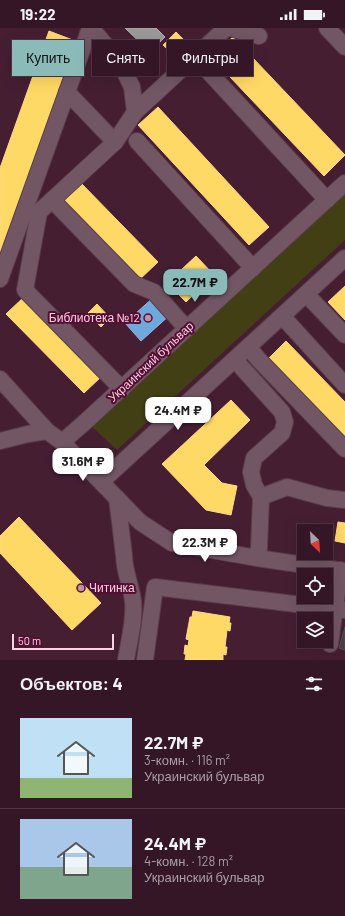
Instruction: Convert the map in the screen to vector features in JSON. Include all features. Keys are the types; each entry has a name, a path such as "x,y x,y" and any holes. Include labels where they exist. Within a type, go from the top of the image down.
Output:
{"street":[{"path":"0,279 90,28 120,62 132,87 135,112"},
{"path":"122,389 25,290 39,212 115,142 135,112 226,28"},
{"path":"231,28 259,36"},
{"path":"328,28 345,47"},
{"path":"213,76 327,200"},
{"path":"67,92 115,142"},
{"path":"137,141 253,268"},
{"name":"Украинский бульвар","path":"62,442 122,389 345,183"},
{"path":"52,200 134,284 154,292 187,329"},
{"path":"102,481 345,258"},
{"path":"306,294 345,335"},
{"path":"282,316 345,385"},
{"path":"248,347 345,449"},
{"path":"235,360 282,412 285,422 282,433 254,458 251,472 254,485 261,497 259,548 257,558"},
{"path":"0,379 47,431 62,442 102,481 140,522 172,543 342,571 340,609 333,634"},
{"path":"0,441 47,431"},
{"path":"261,497 287,487 327,498 345,500"},
{"path":"117,498 124,563 133,601 132,620 126,660"},
{"path":"145,660 154,586 340,609"}],"shaded area":[{"path":"345,189 345,240 117,450 89,424"}],"building: Жильё":[{"path":"49,31 73,40 46,40"},
{"path":"176,32 184,40 168,40"},
{"path":"167,41 167,49 163,45"},
{"path":"253,58 345,155 324,176 229,76 253,76"},
{"path":"33,76 66,76 0,259 0,168"},
{"path":"158,107 269,227 249,245 138,125"},
{"path":"78,180 158,262 138,281 59,200"},
{"path":"196,256 214,275 186,302 167,283"},
{"path":"345,286 345,320 328,302"},
{"path":"25,296 103,375 84,393 6,314"},
{"path":"97,304 110,318 101,327 88,313"},
{"path":"286,341 345,402 345,439 267,360"},
{"path":"231,400 250,420 204,465 222,483 237,486 231,515 206,510 162,464"},
{"path":"19,517 101,603 72,630 0,553 0,536"},
{"path":"338,522 345,523 345,543 335,541"},
{"path":"193,611 230,617 230,631 227,630 225,647 227,647 226,655 223,654 223,660 185,660 185,645 188,646 189,640 186,639 190,617 192,617"}],"building: Школы":[{"name":"Библиотека №12","path":"155,296 171,314 141,341 125,323"}],"building: Промзона":[{"path":"125,28 156,28 165,37 159,43 159,40 138,40"}],"building: Прочее":[{"path":"345,627 345,650 339,648"}],"place":[{"name":"Библиотека №12","path":"148,318"},
{"name":"Читинка","path":"81,588"}]}
